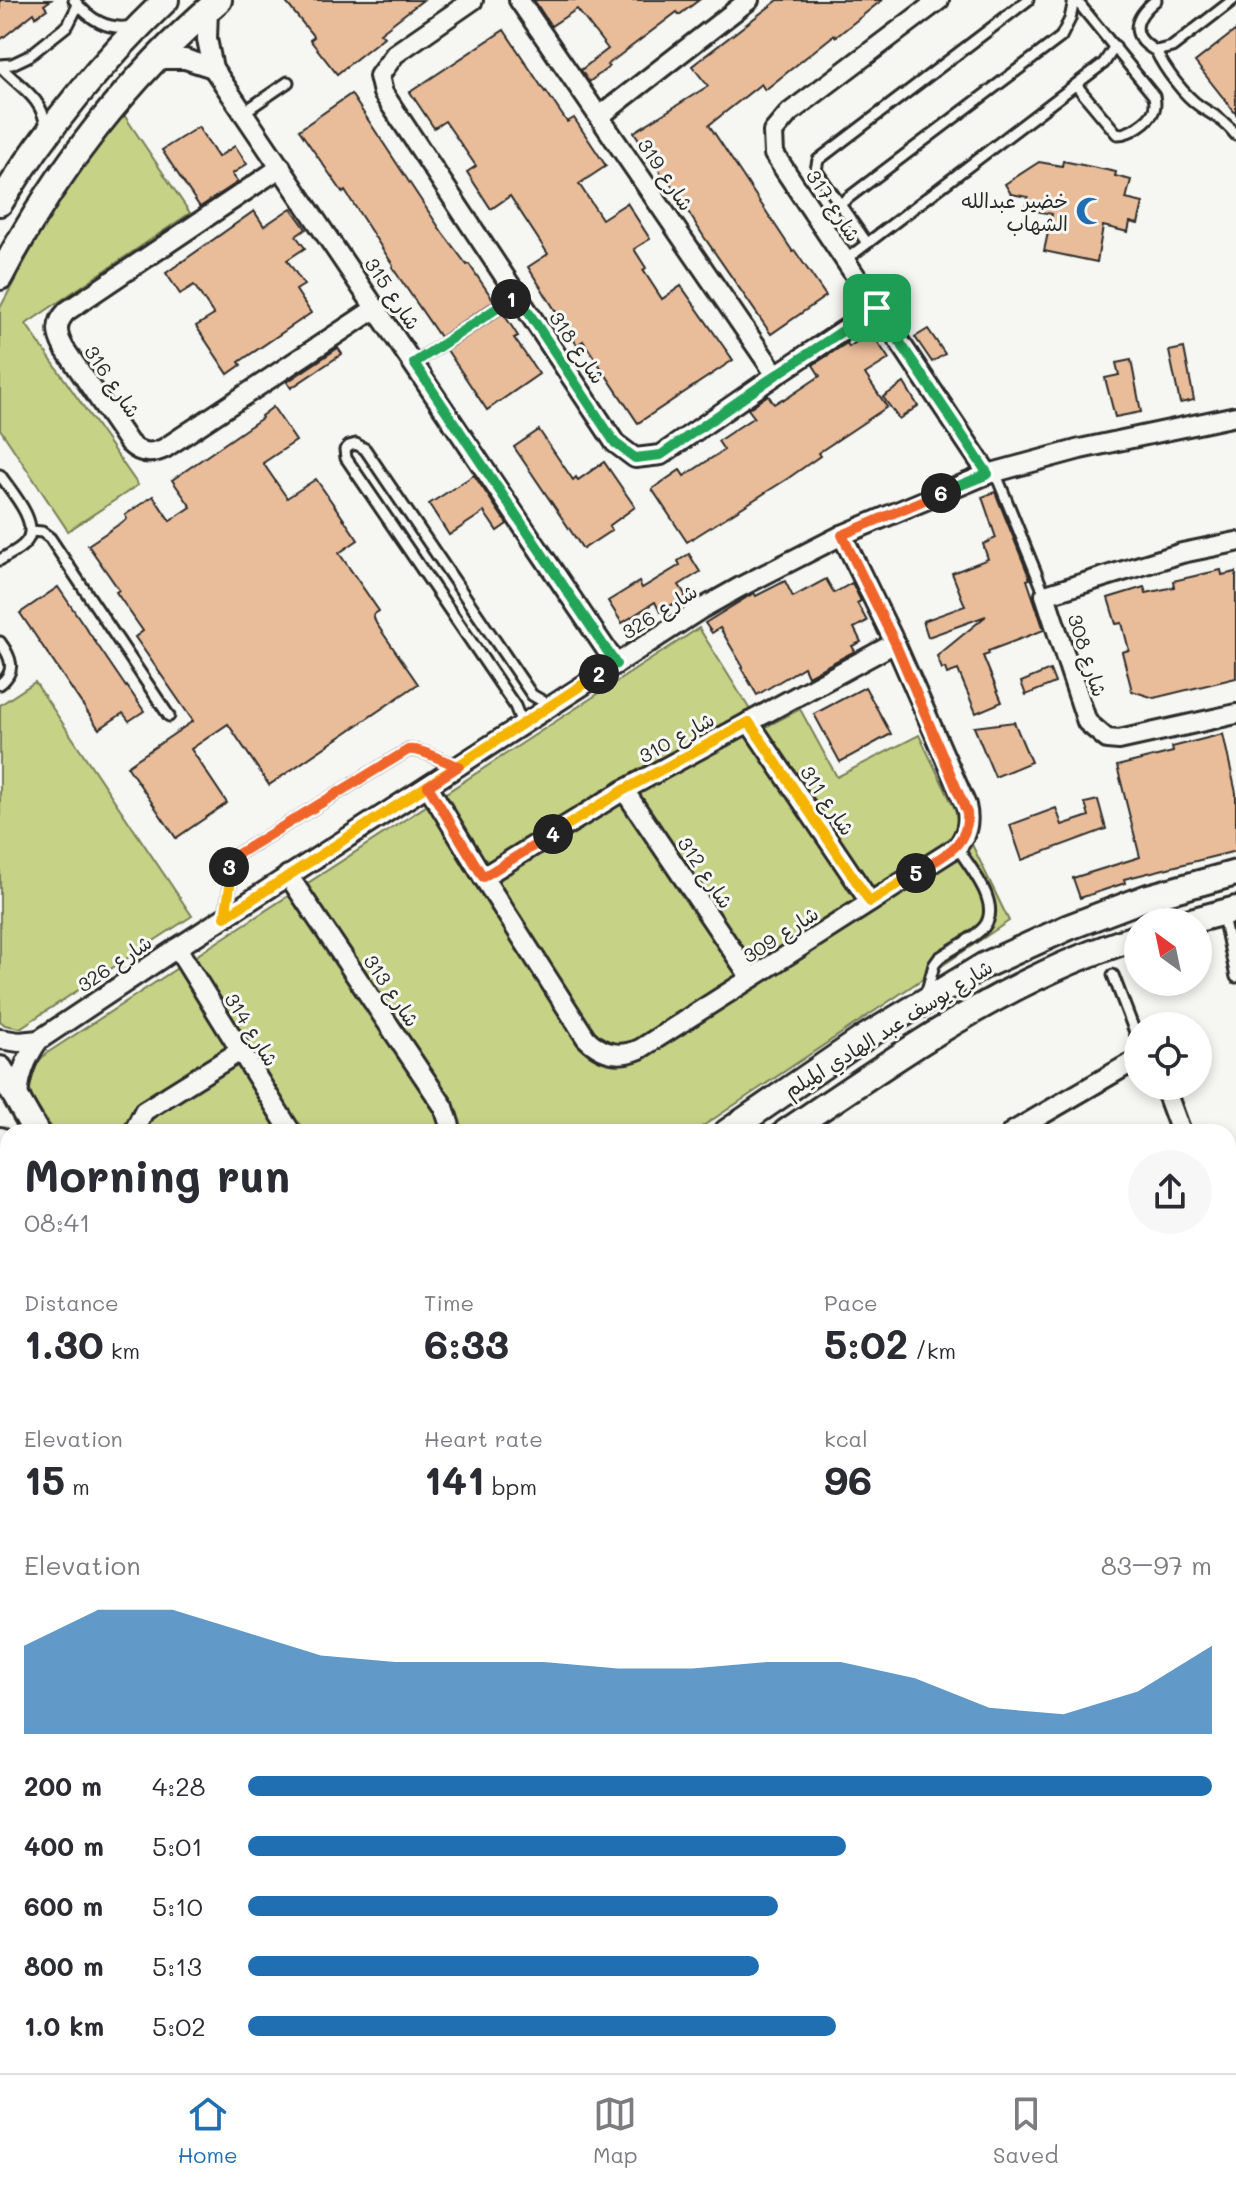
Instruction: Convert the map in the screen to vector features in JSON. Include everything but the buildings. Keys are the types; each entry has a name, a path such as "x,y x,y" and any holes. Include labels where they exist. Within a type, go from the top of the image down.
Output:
{"street":[{"path":"0,203 46,134 84,87 140,24 166,0"},
{"name":"شارع 318","path":"473,0 395,54 379,76 383,93 615,443 635,458 661,455 877,308"},
{"name":"شارع 319","path":"519,0 776,375"},
{"path":"600,116 749,0"},
{"name":"شارع 317","path":"939,0 789,113 773,132 774,154 844,261 991,472"},
{"path":"0,277 27,228 75,156 156,59 214,4"},
{"name":"شارع 315","path":"214,4 207,39 213,68 616,664"},
{"path":"156,59 185,59 213,68"},
{"name":"شارع 316","path":"281,167 67,311 57,331 64,348 129,443 140,452 153,453 376,308"},
{"path":"0,249 27,199 23,185 14,180"},
{"name":"شارع 326","path":"18,1102 23,1067 39,1040 288,875 728,593 842,535 991,472 1080,449 1236,416"},
{"path":"842,535 895,643 966,805 967,828 957,847"},
{"name":"شارع 308","path":"1236,542 1182,553 1045,595 1087,722 1107,739 1119,740 1236,714"},
{"name":"شارع 310","path":"483,877 624,790 895,643"},
{"name":"شارع 311","path":"749,722 870,902"},
{"name":"شارع 309","path":"428,786 586,1038 601,1051 621,1055 640,1049 957,847"},
{"name":"شارع 312","path":"624,790 751,978"},
{"name":"شارع يوسف عبد الهادي الميلم","path":"739,1124 867,1036 965,975 1025,945 1148,897 1236,873"},
{"name":"شارع 313","path":"288,875 444,1107 449,1124"},
{"path":"1004,993 997,976 1004,964 1148,897"},
{"name":"شارع يوسف عبد الهادي الميلم","path":"798,1124 977,1007 1084,956 1124,942"},
{"name":"شارع 314","path":"177,948 286,1124"},
{"path":"965,975 977,989 977,1007"},
{"path":"0,1039 19,1042 39,1040"},
{"path":"138,1124 144,1111 240,1051"},
{"path":"1026,1124 1124,1067"},
{"path":"0,1069 31,1124"},
{"path":"1169,1100 1178,1124"}],"lane":[{"path":"867,243 816,170 818,160 1028,0"},
{"path":"840,204 1061,37 1075,0"},
{"path":"1075,0 1154,96 1154,110 1129,133 1117,134 1076,85"},
{"path":"1156,0 1138,19 1139,34 1156,51 1190,98 1222,119 1236,135"},
{"path":"1156,51 1172,47 1233,0"},
{"path":"0,65 12,64 29,56 68,25 76,2 94,20 104,25 122,28 140,24"},
{"path":"844,261 1104,63 1115,46"},
{"path":"0,65 37,100 44,114 46,134"},
{"path":"244,112 288,82"},
{"path":"414,363 517,295"},
{"path":"521,726 515,706 346,458 345,450 349,446 356,444 365,449 532,695 551,706"},
{"path":"991,472 1045,595"},
{"path":"0,475 27,516 31,531 23,546 0,560"},
{"path":"31,531 42,532 50,538 169,716"},
{"path":"0,642 11,668 0,684"},
{"path":"225,917 230,860 238,854 408,750 424,752 459,766"},
{"path":"924,1001 934,965 939,958 983,929 989,920 991,909 988,898 957,847"},
{"path":"1229,911 1236,977"},
{"path":"1113,975 1127,1012"}],"green space":[{"path":"122,112 190,213 26,324 138,485 68,531 0,429 0,308 56,203"},
{"path":"699,628 762,729 800,709 837,777 919,735 1009,921 706,1124 50,1124 35,1102 29,1084 31,1074 47,1053"},
{"path":"35,682 192,916 20,1028 0,1021 0,705"}],"place":[{"name":"خضير عبدالله الشهاب","path":"1090,211"}],"route":[{"path":"877,308 661,455 635,458 615,443 517,295 414,363 616,664 459,766 428,786 225,917 230,860 408,750 415,749 459,766 428,786 483,877 624,790 749,722 870,902 957,847 967,828 966,805 895,643 842,535 988,474 877,308"}]}
